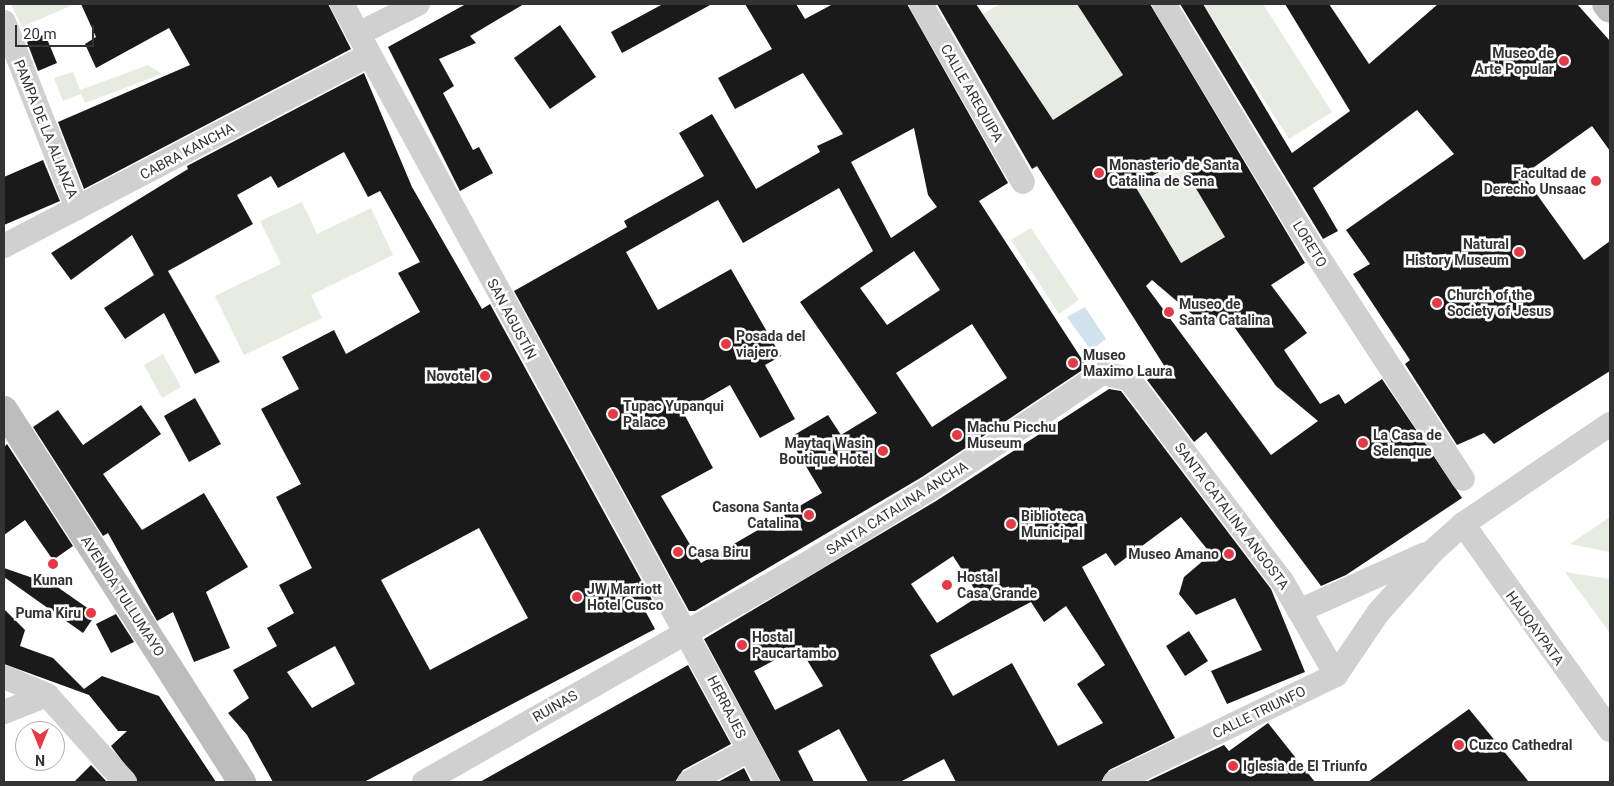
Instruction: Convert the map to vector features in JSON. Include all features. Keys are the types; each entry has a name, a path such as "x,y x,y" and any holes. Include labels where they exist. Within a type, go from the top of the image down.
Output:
{"street":[{"name":"SAN AGUSTÍN","path":"342,4 563,414 688,630"},
{"name":"CABRA KANCHA","path":"4,246 77,208 364,44 418,4"},
{"name":"CALLE AREQUIPA","path":"920,4 1023,182"},
{"name":"LORETO","path":"1164,4 1304,235 1463,480"},
{"path":"1606,4 1610,9"},
{"name":"PAMPA DE LA ALIANZA","path":"4,22 77,208"},
{"name":"SANTA CATALINA ANCHA","path":"688,630 929,490 1102,373 1128,379"},
{"name":"SANTA CATALINA ANGOSTA","path":"1128,379 1282,581 1299,611"},
{"name":"AVENIDA TULLUMAYO","path":"4,410 242,782"},
{"path":"1433,550 1299,611 1336,675 1378,613 1433,550 1463,524 1610,424"},
{"name":"HAUQAYPATA","path":"1463,524 1610,730"},
{"name":"HERRAJES","path":"688,630 767,782"},
{"name":"RUINAS","path":"424,782 688,630"},
{"name":"CALLE TRIUNFO","path":"1115,782 1336,675"},
{"path":"4,677 47,695 125,782"},
{"path":"4,712 47,695"},
{"path":"690,782 749,750"}],"shaded area":[{"path":"11,4 75,4 22,27"},
{"path":"1000,4 1077,4 1123,75 1053,120 983,14"},
{"path":"1203,4 1263,4 1332,112 1289,139"},
{"path":"148,65 162,74 85,103 81,94 63,101 54,78 73,72 80,90"},
{"path":"1179,160 1225,237 1181,263 1135,186"},
{"path":"302,202 317,234 371,208 393,255 311,295 322,318 244,355 215,296 281,264 260,221"},
{"path":"1031,228 1079,300 1059,314 1011,240"},
{"path":"163,354 181,387 162,398 144,365"},
{"path":"1610,517 1610,552 1570,544"},
{"path":"1565,572 1610,579 1610,633"}],"water":[{"path":"1085,307 1106,339 1091,350 1067,317"}],"building":[{"path":"81,4 328,4 351,49 84,189 58,122 190,65 169,28 96,68 85,44 96,37"},
{"path":"466,4 524,4 470,36 476,43 439,59 454,86 443,93 473,150 479,147 493,173 460,191 388,47"},
{"path":"663,4 712,4 622,53 611,32"},
{"path":"745,4 796,4 805,19 833,4 907,4 1008,183 979,201 1087,367 922,477 695,611 689,611 514,291 627,227 624,221 704,176 679,133 712,114 756,189 820,152 817,146 843,134 803,73 735,109 718,78 772,49","holes":["914,128 928,195 937,207 891,238 851,162","839,188 873,251 800,302 877,413 841,435 828,415 789,438 822,493 701,563 661,496 713,468 683,412 730,385 760,438 795,419 765,365 781,356 731,269 658,310 626,252 718,200 743,243","914,251 940,290 887,325 860,288","972,324 1007,378 932,427 896,373"]},
{"path":"937,4 976,4 1053,120 1123,75 1077,4 1150,4 1305,263 1271,285 1307,333 1284,350 1320,404 1339,394 1345,404 1382,379 1462,498 1346,575 1321,586 1206,432 1194,442 1147,380 1165,367 1037,166 1032,169","holes":["1179,160 1225,237 1181,263 1135,186","1152,280 1206,326 1225,314 1276,386 1318,421 1271,455 1146,286"]},
{"path":"1180,4 1203,4 1292,153 1350,111 1285,4 1329,4 1369,64 1438,4 1577,4 1610,41 1610,151 1592,126 1523,175 1584,260 1610,241 1610,371 1494,444 1484,433 1457,445 1405,364 1410,360 1353,274 1370,264 1346,230 1454,154 1417,110 1313,188 1338,231 1323,239"},
{"path":"560,25 596,77 550,109 514,58"},
{"path":"45,34 57,63 38,71 27,42"},
{"path":"364,73 412,187 482,309 490,304 656,607 642,605 655,629 364,782 273,782 247,735 228,713 249,698 233,670 277,646 267,628 294,613 279,585 312,568 276,497 301,484 261,409 299,389 282,357 334,330 346,354 420,312 398,273 420,262 380,191 368,197 344,152 278,188 271,176 237,195 253,224 168,271 220,362 195,374 164,313 125,339 104,308 154,275 132,235 71,280 51,253 188,169 187,166","holes":["479,528 528,618 430,670 381,580","335,646 355,684 312,708 287,672"]},
{"path":"43,160 60,201 4,225 4,177"},
{"path":"1109,389 1121,391 1271,589 1305,672 1227,704 1211,671 1262,650 1235,598 1196,615 1179,594 1184,577 1211,554 1181,517 1115,566 1106,553 1082,567 1175,738 1109,770 1101,782 956,782 944,759 900,782 868,782 839,729 798,751 814,782 781,782 704,639 936,501","holes":["953,556 979,596 937,623 911,584","1031,602 1044,622 1066,606 1105,665 1077,684 1103,723 1058,746 1012,663 953,696 930,655","799,647 823,686 775,710 754,671"]},
{"path":"195,398 221,444 189,462 164,416"},
{"path":"141,405 161,434 103,474 142,530 204,493 248,567 206,592 230,648 194,662 173,612 157,621 108,533 103,536 33,427 58,410 83,445"},
{"path":"7,444 73,546 53,560 25,520 4,535 4,447"},
{"path":"4,568 56,586 96,614 83,633 4,577"},
{"path":"4,609 25,630 20,646 53,658 84,689 102,676 159,696 216,782 138,782 111,746 127,731 118,731 89,695 4,664"},
{"path":"116,614 134,642 111,653 96,624"},
{"path":"1189,631 1208,661 1185,676 1166,646"},
{"path":"688,665 731,744 683,770 675,782 480,782"},
{"name":"Cuzco Cathedral","path":"1469,709 1529,782 1368,782"},
{"name":"Iglesia de El Triunfo","path":"1268,723 1315,782 1146,782 1224,745 1229,751"},
{"path":"91,765 107,782 74,782"},
{"path":"744,768 751,782 718,782"}],"place":[{"name":"Museo de Arte Popular","path":"1564,61"},
{"name":"Monasterio de Santa Catalina de Sena","path":"1099,173"},
{"name":"Facultad de Derecho Unsaac","path":"1596,181"},
{"name":"Natural History Museum","path":"1519,252"},
{"name":"Church of the Society of Jesus","path":"1437,303"},
{"name":"Museo de Santa Catalina","path":"1169,312"},
{"name":"Posada del viajero","path":"726,344"},
{"name":"Museo Maximo Laura","path":"1073,363"},
{"name":"Novotel","path":"485,376"},
{"name":"Tupac Yupanqui Palace","path":"613,414"},
{"name":"Machu Picchu Museum","path":"957,435"},
{"name":"La Casa de Selenque","path":"1363,443"},
{"name":"Maytaq Wasin Boutique Hotel","path":"883,451"},
{"name":"Casona Santa Catalina","path":"809,515"},
{"name":"Biblioteca Municipal","path":"1011,524"},
{"name":"Casa Biru","path":"678,552"},
{"name":"Museo Amano","path":"1229,554"},
{"name":"Kunan","path":"53,564"},
{"name":"Hostal Casa Grande","path":"947,585"},
{"name":"JW Marriott Hotel Cusco","path":"577,597"},
{"name":"Puma Kiru","path":"91,613"},
{"name":"Hostal Paucartambo","path":"742,645"},
{"name":"Cuzco Cathedral","path":"1459,745"},
{"name":"Iglesia de El Triunfo","path":"1233,766"}]}
